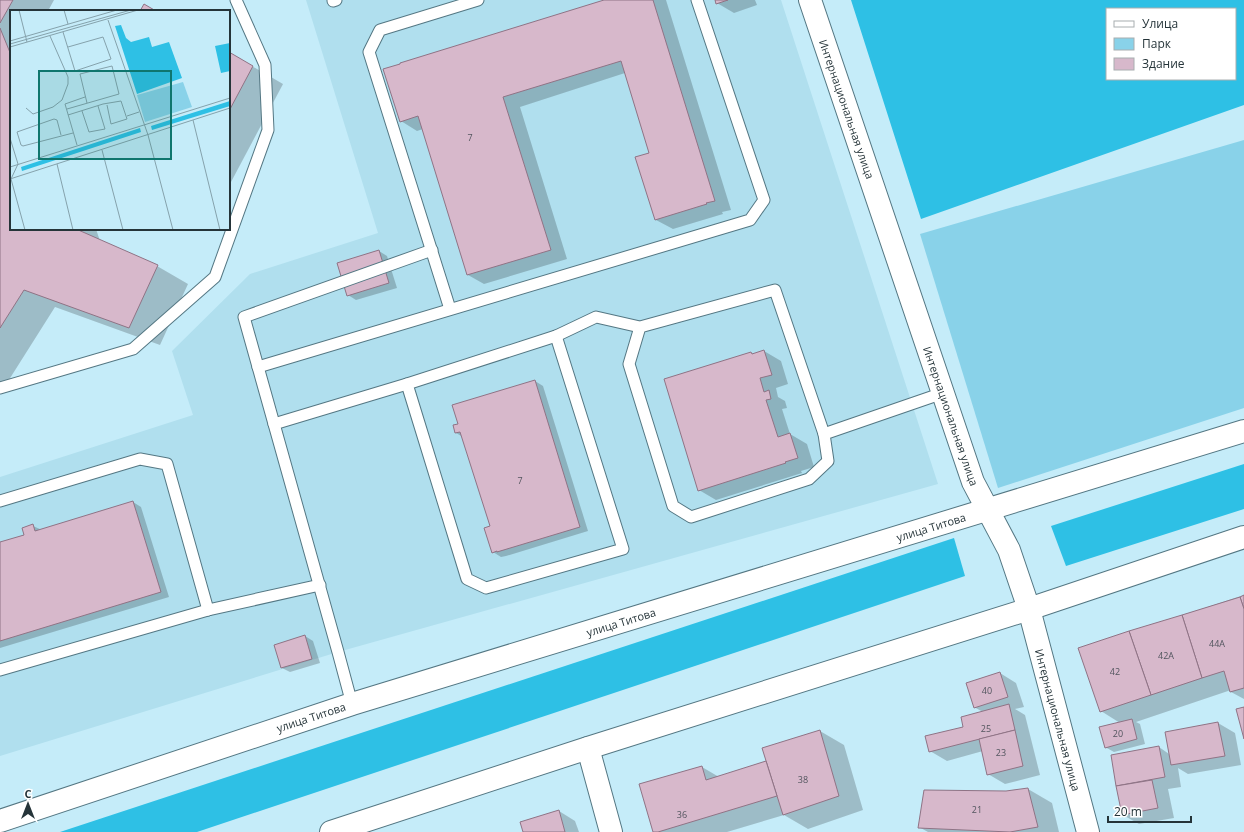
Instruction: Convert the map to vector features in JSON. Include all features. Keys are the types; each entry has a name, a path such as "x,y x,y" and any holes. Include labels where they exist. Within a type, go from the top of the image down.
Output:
{"street":[{"name":"Интернациональная улица","path":"810,0 973,482 1009,550 1028,609 1088,832"},
{"name":"улица Титова","path":"0,821 352,704 1244,431"},
{"path":"331,832 588,748 1028,609 1244,537"},
{"path":"588,748 611,832"}],"lane":[{"path":"0,388 133,349 215,277 268,130 265,65 236,0"},
{"path":"333,0 336,0"},
{"path":"450,309 369,52 380,30 478,0"},
{"path":"258,367 750,220 764,200 697,0"},
{"path":"352,704 244,317 432,250"},
{"path":"274,424 407,384 556,336 596,317 640,326 775,290 824,434 828,461 809,479 691,517 673,506 629,364 640,326"},
{"path":"407,384 467,580 486,588 623,549 556,336"},
{"path":"824,434 943,393"},
{"path":"0,501 140,459 167,464 208,610"},
{"path":"0,670 208,610 320,586"}],"shaded area":[{"path":"306,0 781,0 938,484 338,652 0,756 0,477 193,415 172,351 250,274 378,233"},
{"path":"851,0 1244,0 1244,105 921,219"},
{"path":"1244,464 1244,509 1066,566 1051,526"},
{"path":"954,538 965,576 197,832 60,832"}],"green space":[{"path":"1244,140 1244,408 998,488 920,234"}],"building":[{"path":"0,0 13,0 0,23"},
{"path":"604,0 653,0 715,201 655,220 635,157 649,153 621,61 503,97 551,250 467,275 418,116 400,122 383,69"},
{"path":"715,0 728,0 716,4"},
{"path":"144,4 154,10 141,10"},
{"path":"0,28 10,53 10,230 78,230 158,265 129,328 24,290 0,328"},
{"path":"230,53 253,66 230,109"},
{"path":"379,250 389,283 347,296 337,263"},
{"path":"764,350 772,375 760,378 764,392 769,390 771,399 766,400 778,437 790,433 798,458 698,491 664,379 751,352 752,354"},
{"path":"535,380 580,527 492,553 484,528 490,526 460,432 455,433 453,425 458,424 452,405"},
{"path":"133,501 161,592 0,641 0,542 24,535 22,528 33,524 35,531"},
{"path":"1244,595 1244,609 1240,597"},
{"path":"1240,597 1244,609 1244,688 1230,692 1224,671 1202,678 1182,615"},
{"path":"1182,615 1202,678 1151,695 1129,631"},
{"path":"1129,631 1151,695 1100,712 1078,648"},
{"path":"305,635 312,659 281,668 274,645"},
{"path":"1000,672 1008,697 974,708 966,683"},
{"path":"1009,704 1015,730 929,752 925,736 963,727 961,717"},
{"path":"1244,707 1244,739 1236,709"},
{"path":"1132,719 1137,739 1105,748 1099,727"},
{"path":"1218,722 1225,756 1171,765 1165,732"},
{"path":"820,730 839,796 783,815 762,748"},
{"path":"1015,730 1023,766 987,775 979,739"},
{"path":"1159,746 1165,777 1116,786 1111,755"},
{"path":"766,761 777,796 658,832 653,832 639,784 702,766 706,780"},
{"path":"1152,780 1158,808 1122,815 1116,786"},
{"path":"1028,788 1038,827 1010,832 918,828 924,790 1006,791"},
{"path":"559,810 565,832 523,832 520,822"}]}
